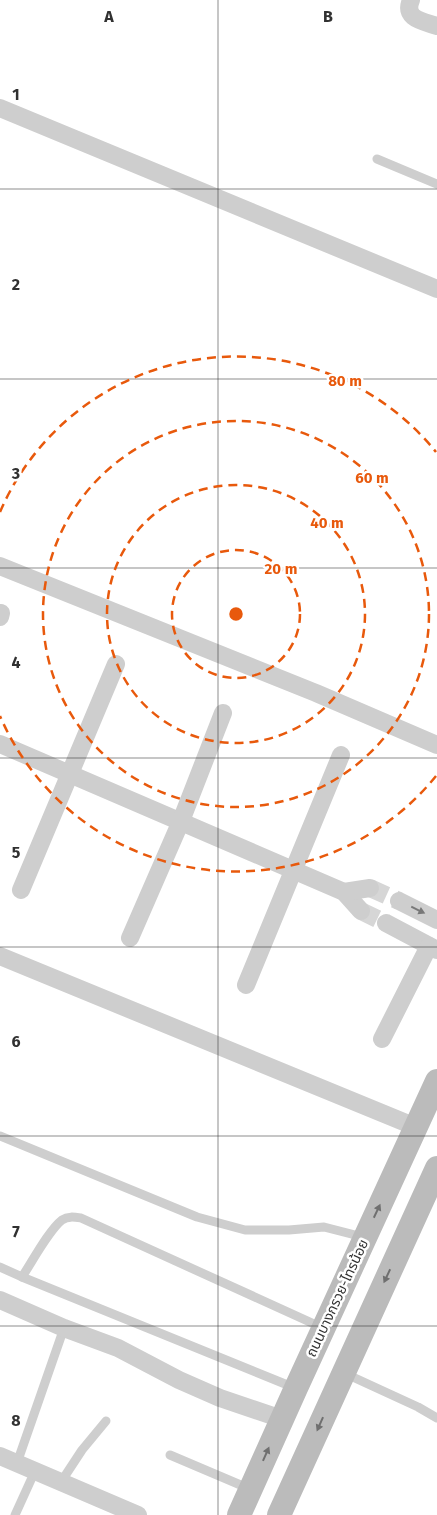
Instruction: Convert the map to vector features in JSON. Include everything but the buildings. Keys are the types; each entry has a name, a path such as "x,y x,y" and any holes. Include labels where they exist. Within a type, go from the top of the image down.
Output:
{"main road":[{"name":"ถนนบางกรวย-ไทรน้อย","path":"239,1515 437,1081"},
{"path":"279,1515 437,1168"}],"street":[{"path":"411,0 408,7 409,12 413,16 437,26"},
{"path":"0,108 437,289"},
{"path":"0,566 316,693 437,745"},
{"path":"21,890 116,664"},
{"path":"130,938 181,821 223,713"},
{"path":"0,744 344,892 361,911"},
{"path":"246,985 341,755"},
{"path":"344,892 370,888"},
{"path":"399,901 437,920"},
{"path":"382,1039 433,948 386,923"},
{"path":"0,956 416,1126"},
{"path":"0,1300 64,1328 118,1348 179,1380 220,1398 282,1419"},
{"path":"0,1456 138,1515"}],"lane":[{"path":"377,159 437,184"},
{"path":"0,1136 197,1217 245,1230 289,1230 324,1227 365,1237"},
{"path":"22,1277 53,1230 62,1220 71,1216 81,1218 323,1328"},
{"path":"0,1267 296,1388"},
{"path":"17,1463 64,1328"},
{"path":"343,1373 437,1418"},
{"path":"61,1482 82,1450 106,1421"},
{"path":"170,1455 251,1489"},
{"path":"15,1515 35,1471"}],"tunnel":[{"path":"370,888 399,901"},
{"path":"361,911 386,923"}]}
